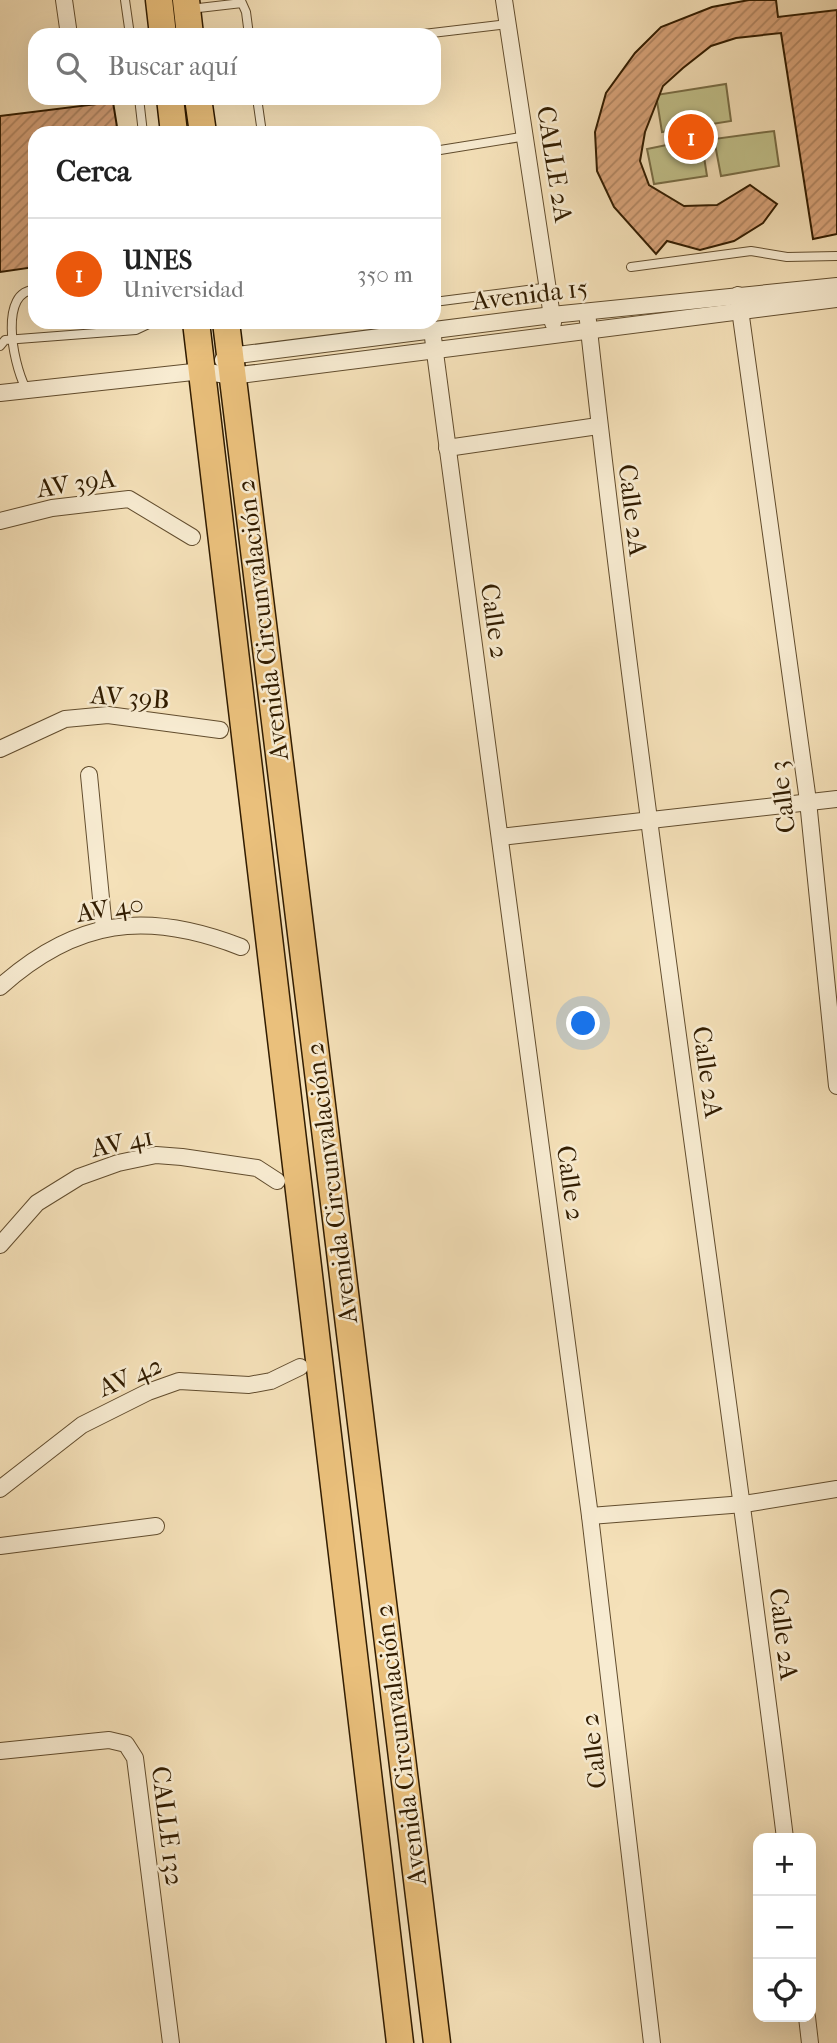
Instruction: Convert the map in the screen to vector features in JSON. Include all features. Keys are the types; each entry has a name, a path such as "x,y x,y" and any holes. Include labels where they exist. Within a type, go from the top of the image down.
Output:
{"highway":[{"path":"159,0 162,28"},
{"path":"186,4 189,28"},
{"path":"171,105 173,126"},
{"path":"199,105 202,126"},
{"name":"Avenida Circunvalación 2","path":"197,329 400,2043"},
{"name":"Avenida Circunvalación 2","path":"227,329 437,2043"}],"street":[{"path":"64,0 68,28"},
{"name":"CALLE 2A","path":"504,0 550,287 555,335"},
{"name":"Avenida 15","path":"231,366 435,350 589,331 837,286"},
{"name":"Avenida 15","path":"441,329 587,312 837,299"},
{"name":"Calle 3","path":"740,303 808,802 837,1086"},
{"name":"Calle 2A","path":"587,312 598,426 648,821 744,1504 784,1833"},
{"name":"Avenida 15","path":"231,366 400,329"},
{"name":"Avenida 15","path":"418,329 440,329"},
{"name":"Calle 2","path":"432,330 590,1516 652,2043"},
{"path":"0,393 231,366"},
{"path":"447,448 598,426"},
{"name":"AV 39A","path":"0,521 52,508 129,499 192,537"},
{"name":"AV 39B","path":"0,749 65,719 97,716 220,730"},
{"path":"89,775 104,929"},
{"path":"500,837 837,799"},
{"name":"AV 40","path":"0,987 56,945 104,929 158,925 205,933 241,947"},
{"name":"AV 41","path":"0,1245 37,1203 79,1177 118,1163 156,1155 182,1157 257,1168 277,1181"},
{"name":"AV 42","path":"0,1489 82,1424 148,1392 179,1381 249,1385 271,1381 300,1367"},
{"path":"590,1516 744,1504 837,1489"},
{"path":"0,1546 156,1526"},
{"name":"CALLE 132","path":"0,1751 109,1740 126,1744 135,1758 172,2043"},
{"path":"808,2022 810,2043"}],"lane":[{"path":"125,0 129,28"},
{"path":"186,4 242,4 248,28"},
{"path":"441,32 508,23"},
{"path":"140,105 143,126"},
{"path":"258,105 261,126"},
{"path":"441,150 527,136"},
{"path":"631,267 751,251 787,257 837,256"},
{"path":"441,301 550,287"},
{"path":"5,299 12,293 28,291"},
{"path":"2,316 2,343 26,389"},
{"path":"2,343 138,329"}],"green space":[{"path":"726,84 731,121 662,132 656,95"},
{"path":"774,131 779,166 721,176 714,139"},
{"path":"701,138 707,176 654,184 647,149"}],"building":[{"path":"749,0 776,0 778,17 837,10 837,234 813,239 781,33 736,38 711,46 663,86 645,132 640,161 649,185 684,206 717,205 750,185 777,204 763,223 734,241 700,250 667,241 656,254 614,207 597,171 595,132 606,93 635,53 661,27 712,7"},
{"path":"89,105 113,105 117,126 28,126 28,268 0,272 0,116"}],"place":[{"name":"UNES","path":"691,137"}]}
